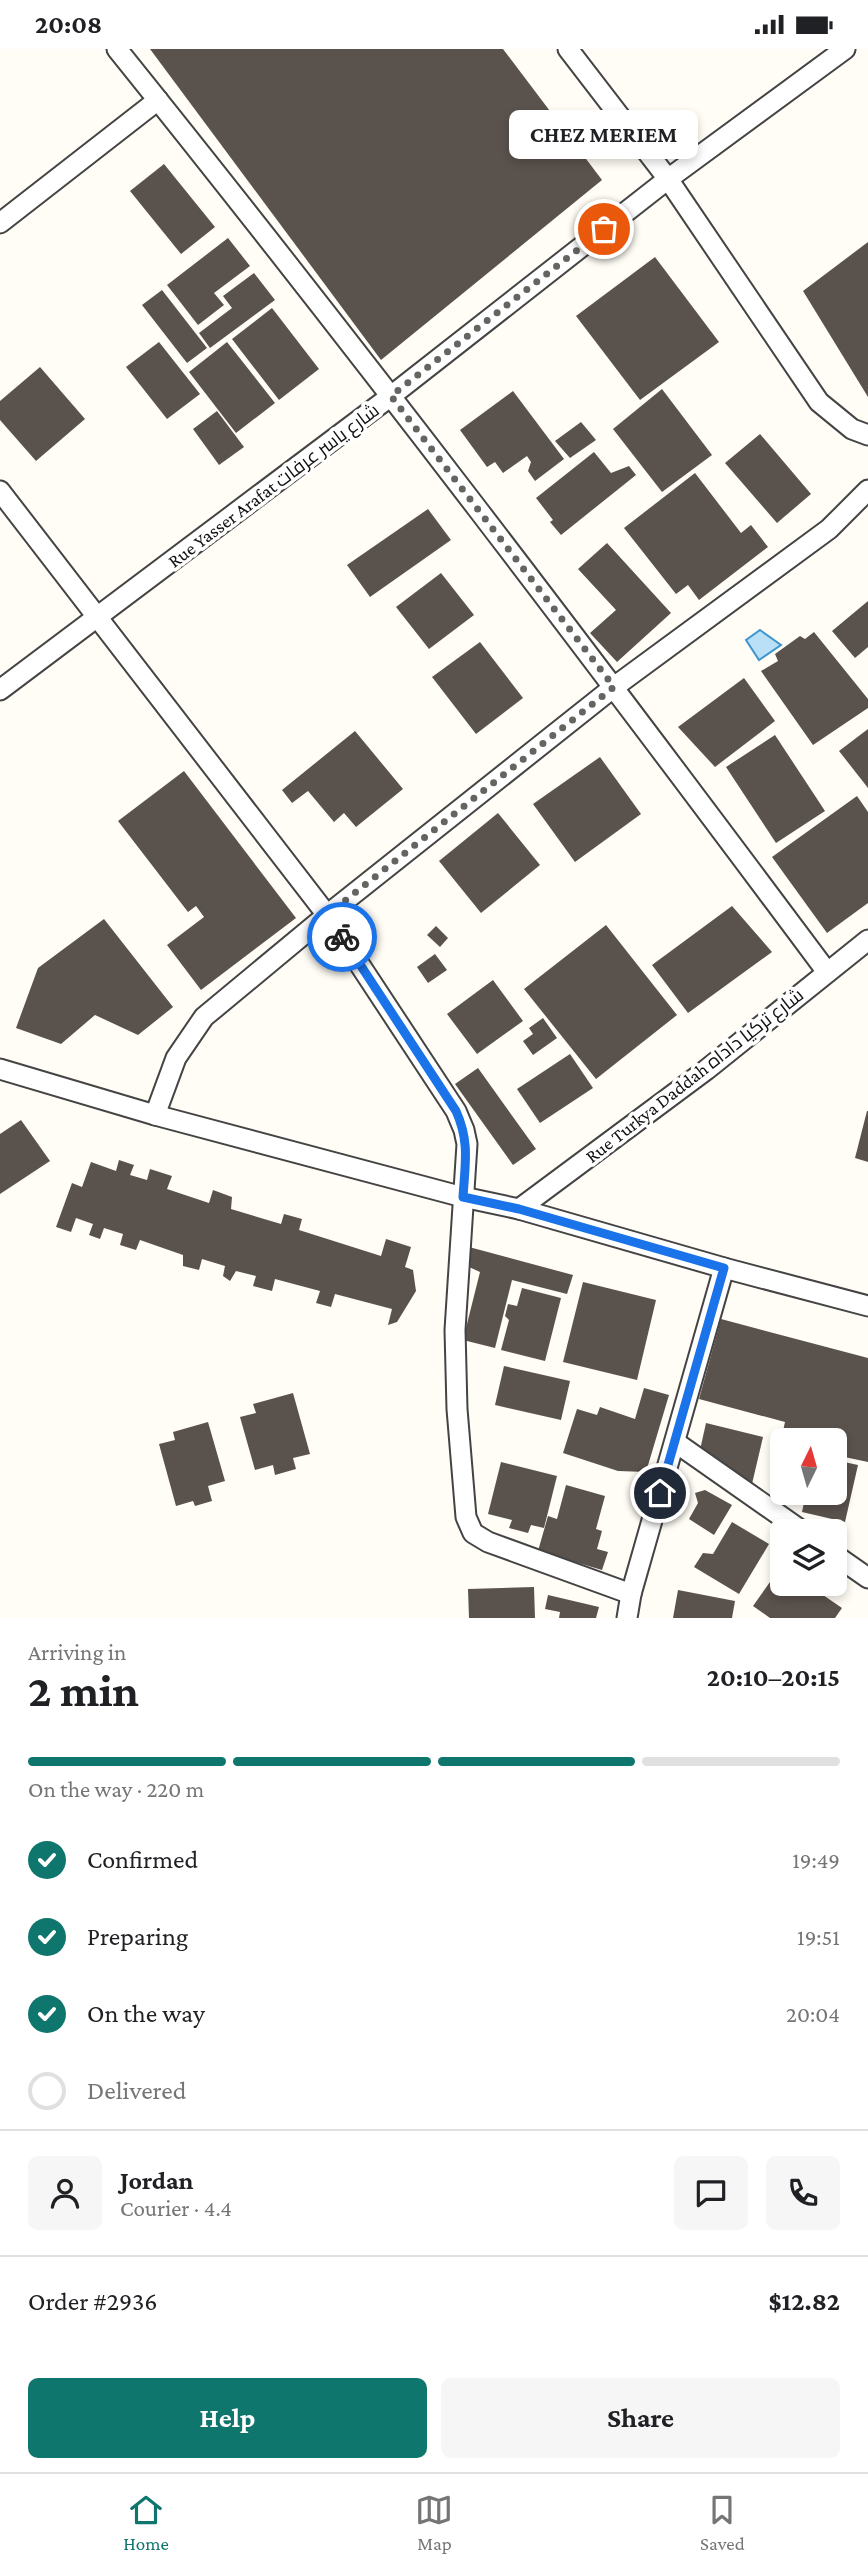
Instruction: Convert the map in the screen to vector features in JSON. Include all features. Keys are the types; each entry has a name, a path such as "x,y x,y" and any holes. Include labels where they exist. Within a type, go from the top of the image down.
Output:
{"street":[{"path":"117,49 391,396 614,687 827,972"},
{"path":"568,49 668,179 819,402 852,429 868,435"},
{"name":"Rue Yasser Arafat شارع ياسر عرفات","path":"0,690 391,396 668,179 845,49"},
{"path":"0,223 158,100"},
{"path":"155,1115 176,1058 204,1017 327,915 614,687 829,529 868,490"},
{"path":"0,491 327,915 456,1111 467,1144 456,1330 457,1409 463,1491 469,1526 480,1539 631,1594"},
{"name":"Rue Turkya Daddah شارع تركيا داداه","path":"519,1209 706,1070 868,940"},
{"path":"0,1069 155,1115 463,1197 519,1209 868,1306"},
{"path":"627,1618 631,1594 724,1268"},
{"path":"675,1442 785,1519"},
{"path":"847,1563 868,1578"}],"water":[{"path":"760,630 781,645 759,660 746,640"}],"building":[{"path":"150,49 503,49 602,180 381,360"},
{"path":"164,164 215,227 181,254 130,191"},
{"path":"228,238 250,266 214,293 224,305 198,325 167,285"},
{"path":"868,242 868,397 803,291"},
{"path":"655,257 719,342 640,400 576,316"},
{"path":"254,273 275,300 210,348 199,333 232,308 223,296"},
{"path":"162,290 207,348 187,363 142,305"},
{"path":"272,308 319,369 279,400 232,339"},
{"path":"159,342 200,394 167,419 126,367"},
{"path":"227,342 275,403 236,433 189,372"},
{"path":"40,367 85,419 36,461 0,420 0,401"},
{"path":"662,389 712,455 662,492 613,429"},
{"path":"513,391 564,459 535,481 528,471 531,462 527,456 503,473 495,462 487,467 460,430"},
{"path":"217,411 244,447 219,465 193,429"},
{"path":"581,422 596,440 570,458 555,441"},
{"path":"760,434 811,494 777,523 725,463"},
{"path":"594,452 611,473 629,466 636,475 561,535 536,498"},
{"path":"695,473 741,533 751,525 768,547 699,600 688,585 676,594 624,528"},
{"path":"428,509 451,540 370,597 347,565"},
{"path":"607,543 671,613 617,662 590,633 616,610 578,569"},
{"path":"441,573 474,615 429,649 396,607"},
{"path":"868,601 868,647 855,658 832,631"},
{"path":"814,632 868,699 868,708 813,745 761,671 778,661 775,654 800,636 805,639"},
{"path":"480,642 523,698 476,734 432,677"},
{"path":"744,678 775,721 715,767 678,727"},
{"path":"868,729 868,788 839,751"},
{"path":"355,731 403,789 356,827 344,813 334,822 308,791 292,803 282,790"},
{"path":"775,735 825,811 776,843 726,767"},
{"path":"600,757 641,814 575,862 533,804"},
{"path":"184,771 296,918 201,990 167,945 204,917 196,906 188,912 118,821"},
{"path":"857,796 868,812 868,903 827,933 772,857"},
{"path":"498,813 540,865 481,913 439,861"},
{"path":"732,906 772,952 688,1013 652,965"},
{"path":"104,919 173,1007 138,1035 95,1015 61,1044 16,1028 38,968"},
{"path":"606,925 677,1015 596,1079 524,989"},
{"path":"436,926 448,938 440,947 427,935"},
{"path":"435,954 447,970 428,983 417,967"},
{"path":"493,980 523,1021 477,1054 447,1014"},
{"path":"543,1018 557,1038 533,1055 523,1041 533,1034 529,1028"},
{"path":"570,1054 593,1088 540,1123 517,1089"},
{"path":"478,1068 536,1149 513,1165 455,1084"},
{"path":"868,1111 868,1162 855,1158"},
{"path":"21,1120 50,1161 0,1194 0,1134"},
{"path":"119,1160 134,1165 130,1175 147,1180 150,1169 172,1176 167,1189 209,1203 213,1190 232,1197 231,1209 281,1224 284,1214 302,1219 299,1230 381,1256 386,1239 411,1247 405,1267 413,1270 416,1291 397,1322 388,1325 392,1309 335,1294 331,1307 316,1303 320,1291 275,1279 272,1291 253,1286 256,1276 236,1271 230,1281 223,1276 225,1266 202,1259 199,1270 183,1266 183,1255 140,1240 136,1250 120,1245 123,1234 104,1228 100,1239 89,1235 93,1224 76,1218 71,1232 56,1227 72,1183 82,1187 91,1162 116,1171"},
{"path":"469,1247 573,1275 567,1294 512,1280 495,1348 463,1340 480,1272 469,1267"},
{"path":"583,1282 656,1300 637,1380 563,1362"},
{"path":"522,1288 561,1298 545,1361 501,1350 509,1320 505,1316 508,1304 517,1306"},
{"path":"721,1319 868,1358 868,1462 847,1458 847,1428 784,1428 785,1422 699,1399"},
{"path":"504,1366 570,1381 561,1420 495,1405"},
{"path":"644,1388 669,1395 646,1472 618,1471 563,1453 577,1409 597,1415 600,1407 635,1419"},
{"path":"293,1393 310,1454 293,1458 296,1469 275,1475 273,1465 255,1470 240,1417 256,1413 253,1404"},
{"path":"208,1422 225,1481 208,1486 212,1501 195,1506 193,1501 176,1506 159,1444 175,1440 173,1432"},
{"path":"706,1423 763,1437 752,1484 700,1450"},
{"path":"501,1462 557,1476 544,1528 531,1525 528,1533 509,1528 512,1520 488,1514"},
{"path":"847,1463 858,1465 846,1519 832,1519 802,1512 803,1505 847,1505"},
{"path":"566,1485 605,1496 596,1529 602,1531 597,1549 608,1552 602,1570 538,1551 548,1516 557,1519"},
{"path":"705,1490 732,1505 714,1535 689,1519 698,1503 695,1493"},
{"path":"732,1522 769,1544 739,1594 694,1567 703,1553 713,1554"},
{"path":"770,1582 770,1596 824,1596 842,1608 835,1618 770,1618 753,1606"},
{"path":"534,1587 535,1618 469,1618 468,1589"},
{"path":"678,1590 735,1601 732,1618 673,1618"},
{"path":"548,1595 599,1607 596,1618 559,1618 560,1612 545,1609"}],"way so far":[{"path":"342,937 327,915 614,687 391,396 604,229"}],"place":[{"name":"CHEZ MERIEM","path":"604,229"}],"route":[{"path":"342,937 456,1111 467,1144 463,1197 519,1209 724,1268 660,1493"}]}
